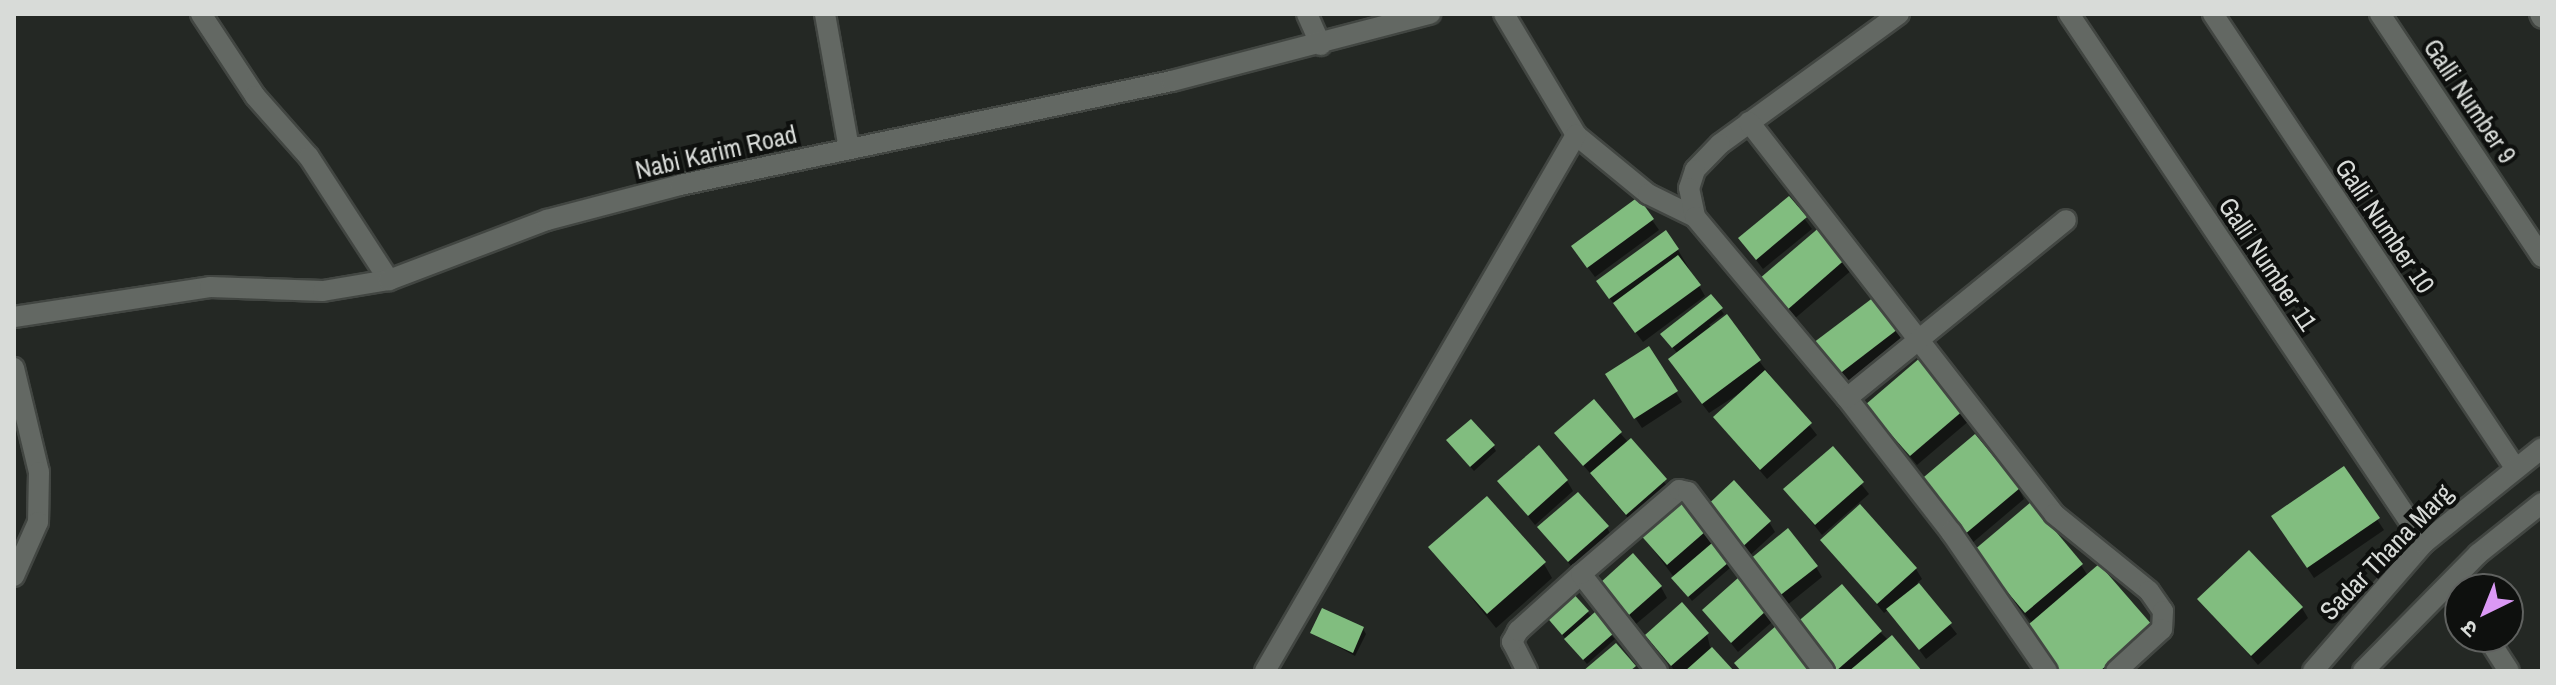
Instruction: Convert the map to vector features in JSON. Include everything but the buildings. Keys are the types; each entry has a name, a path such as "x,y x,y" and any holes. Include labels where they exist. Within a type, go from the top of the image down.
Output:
{"street":[{"path":"201,14 255,96 309,157 389,280"},
{"path":"825,14 849,149"},
{"path":"1307,14 1321,45"},
{"name":"Nabi Karim Road","path":"14,317 210,287 323,291 389,280 547,220 849,149 1321,45 1430,14"},
{"path":"1504,14 1576,135 1648,194 1695,217 1847,398 1951,532 2047,671"},
{"path":"1695,217 1689,188 1695,170 1720,144 1899,14"},
{"name":"Galli Number 11","path":"2069,14 2424,543"},
{"name":"Galli Number 10","path":"2213,14 2514,466"},
{"name":"Galli Number 9","path":"2380,14 2542,257"},
{"path":"1749,122 1921,338 2054,514 2149,591 2163,611 2162,629 2116,671"},
{"path":"1265,671 1576,135"},
{"path":"1847,398 2066,220"},
{"path":"14,368 39,472 38,522 14,576"},
{"name":"Sadar Thana Marg","path":"2313,671 2424,543 2514,466 2542,448"},
{"path":"1527,671 1512,642 1518,631 1671,492 1688,492 1824,671"},
{"path":"2471,573 2542,504"},
{"path":"1581,574 1657,671"},
{"path":"2368,669 2444,598"},
{"path":"2497,653 2509,671"}]}
